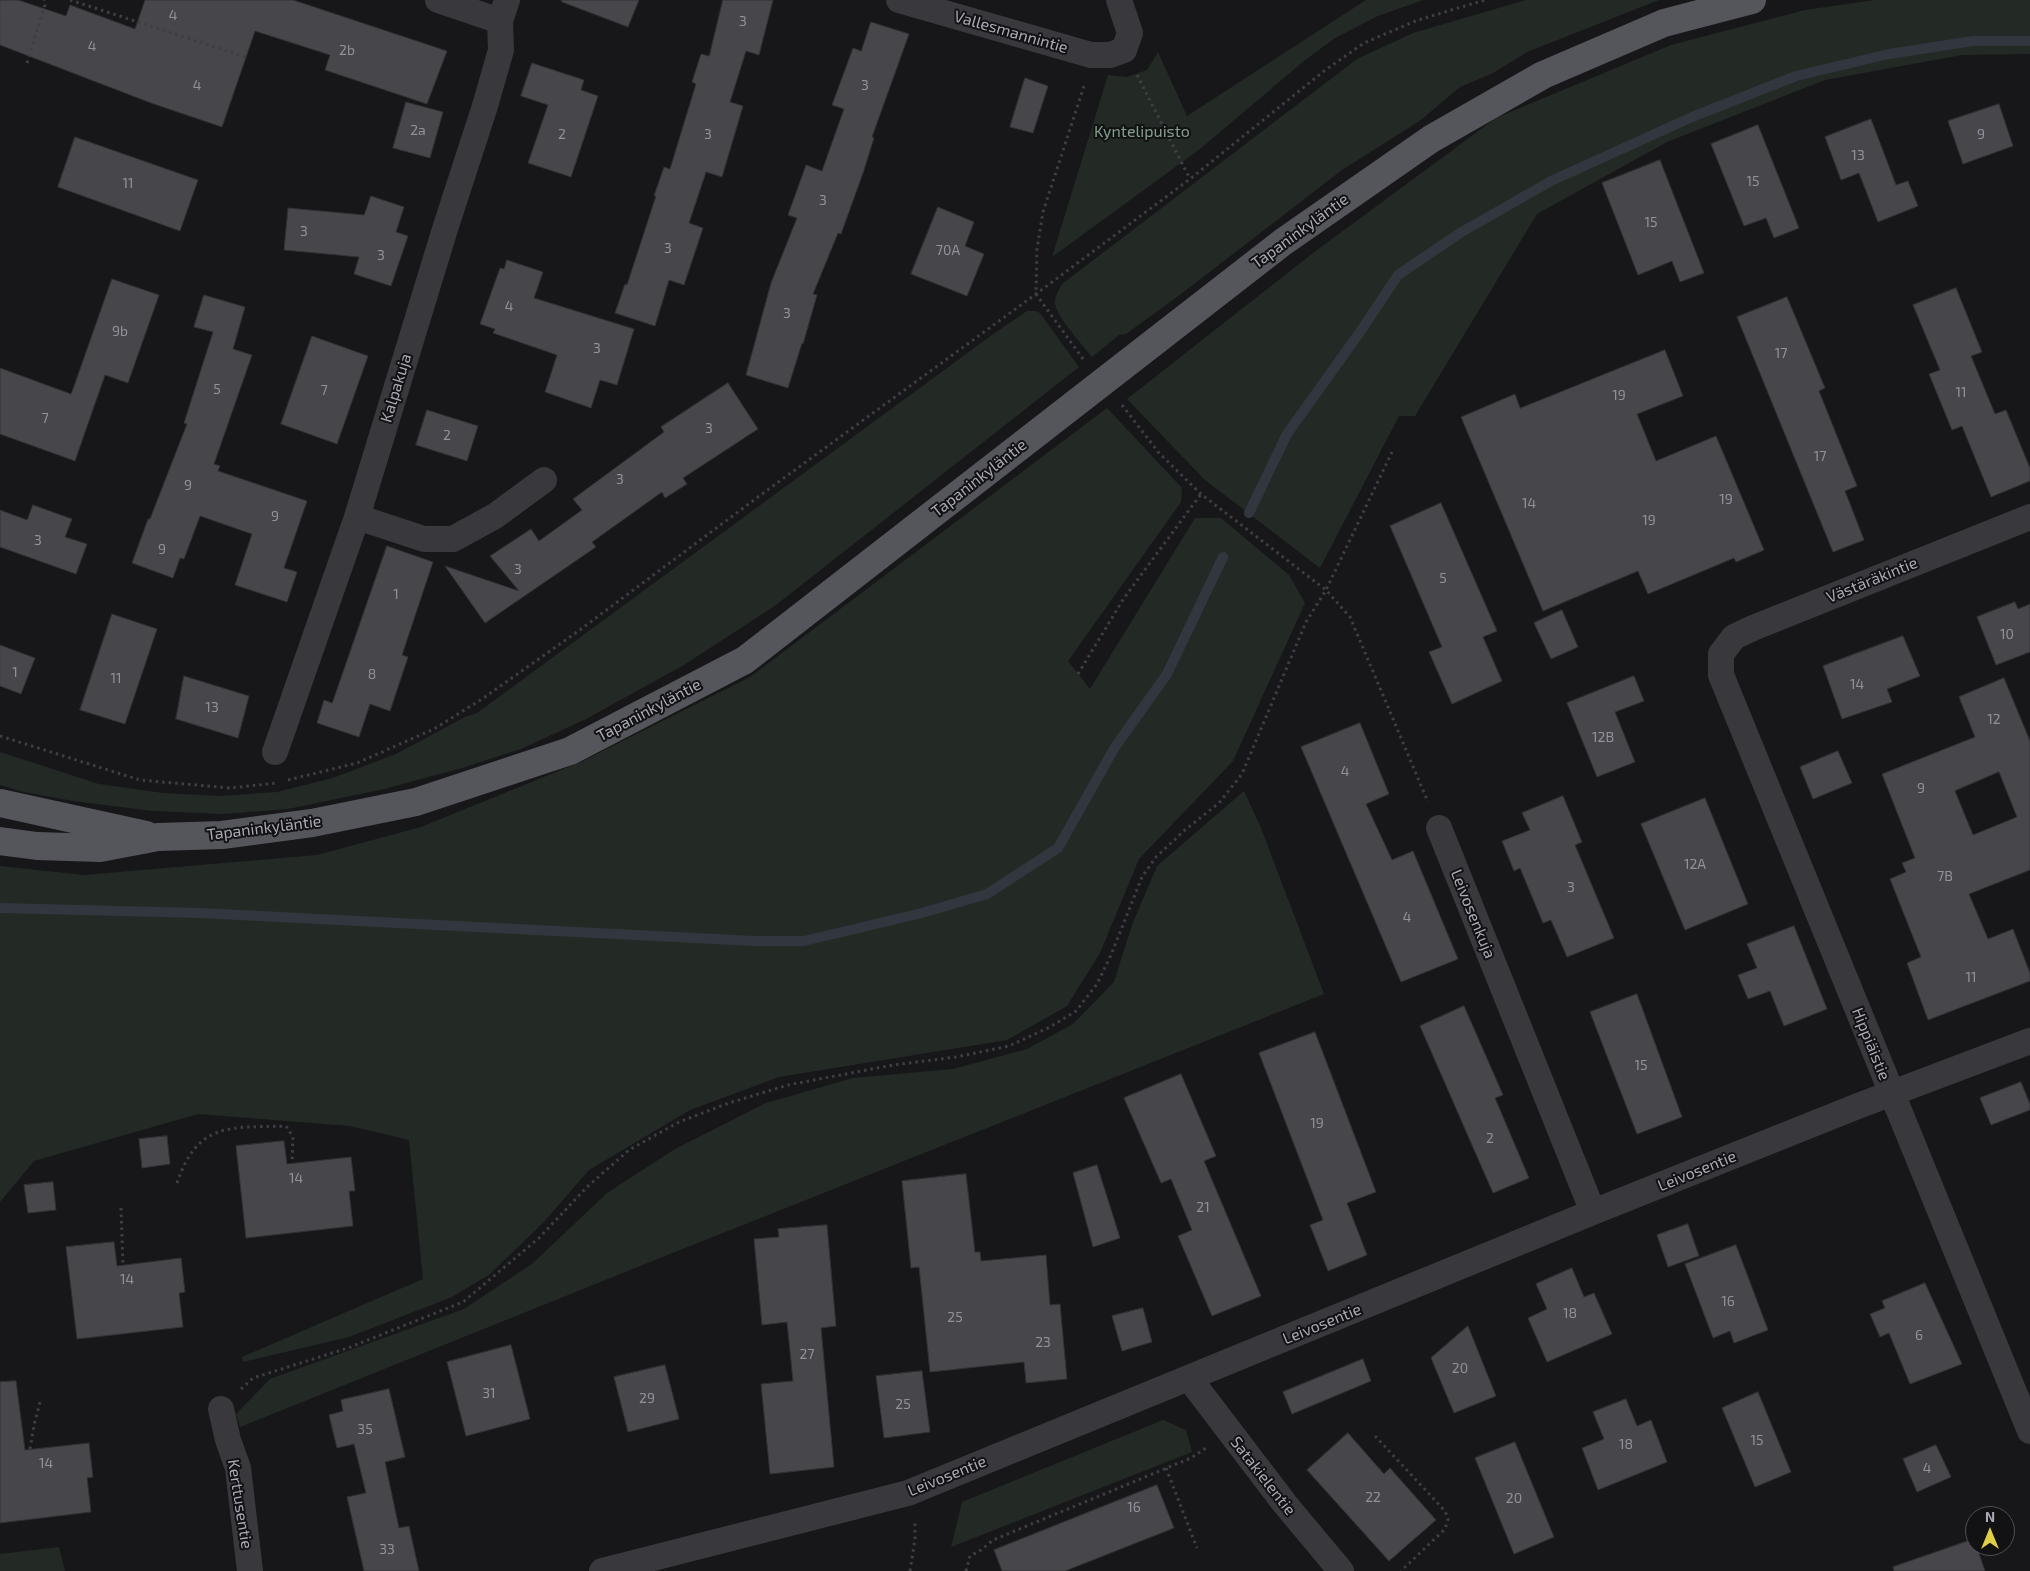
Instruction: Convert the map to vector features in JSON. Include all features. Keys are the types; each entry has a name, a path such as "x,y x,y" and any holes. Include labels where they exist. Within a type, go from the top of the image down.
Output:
{"main road":[{"name":"Tapaninkyläntie","path":"0,841 36,846 100,848 158,837 222,836 312,823 416,802 570,751 736,665 760,648 1283,242 1431,139 1544,74 1664,23 1752,0"},
{"name":"Tapaninkyläntie","path":"0,803 158,837"}],"street":[{"path":"438,0 504,11"},
{"name":"Vallesmannintie","path":"898,0 1091,56 1110,56 1124,50"},
{"path":"1119,0 1130,33 1124,50"},
{"name":"Kalpakuja","path":"275,752 356,517 444,230 485,106 501,50 504,11"},
{"path":"356,517 424,539 454,539 495,516 544,480"},
{"name":"Västäräkintie","path":"1720,654 1734,637 1753,628 2030,517"},
{"name":"Hippiäistie","path":"1720,654 1721,675 2030,1432"},
{"name":"Leivosenkuja","path":"1439,828 1593,1212"},
{"name":"Leivosentie","path":"602,1571 908,1493 1593,1212 2030,1041"},
{"name":"Satakielentie","path":"1188,1378 1285,1504 1341,1571"},
{"name":"Kerttusentie","path":"221,1409 228,1440 238,1468 250,1571"}],"path":[{"path":"27,63 45,5 44,0"},
{"path":"70,0 246,56"},
{"path":"287,780 357,763 434,729 482,699 578,632 762,494 1036,294 1190,179 1324,71 1364,43 1418,20 1485,0"},
{"path":"1124,50 1190,179"},
{"path":"1084,359 1036,294 1038,249 1043,212 1087,79 1091,56"},
{"path":"1122,404 1159,453 1201,494 1326,590 1350,617 1439,828"},
{"path":"221,1409 253,1378 348,1348 463,1302 539,1238 587,1187 629,1150 679,1122 728,1103 788,1084 893,1065 956,1057 1009,1046 1050,1027 1076,1011 1097,984 1142,877 1156,857 1185,830 1219,803 1242,774 1306,622 1326,590 1392,452"},
{"path":"1078,674 1124,598 1201,494"},
{"path":"0,736 140,780 230,788 278,782"},
{"path":"176,1183 182,1168 204,1138 225,1128 286,1126 293,1137 292,1163"},
{"path":"121,1208 124,1265"},
{"path":"30,1449 40,1402"},
{"path":"1375,1436 1446,1511 1448,1519 1445,1529 1402,1571"},
{"path":"966,1571 970,1556 993,1540 1191,1458 1208,1446"},
{"path":"1166,1468 1197,1548"},
{"path":"908,1493 914,1510 915,1539 910,1571"}],"green space":[{"name":"Kyntelipuisto","path":"1366,0 1423,0 1378,16 1335,38 1304,61 1200,149 1052,257 1108,75 1127,77 1147,70 1158,52 1187,116"},
{"path":"1526,0 1659,0 1527,52 1493,73 1460,87 1421,120 1342,170 1185,291 1126,334 1119,335 1092,357 1064,322 1056,308 1055,302 1056,295 1062,284 1357,59 1413,33"},
{"path":"1875,0 2030,0 2030,54 1962,55 1825,80 1667,142 1537,214 1415,416 1399,416 1320,568 1205,480 1127,399 1313,253 1496,118 1671,45 1805,10"},
{"path":"1027,311 1040,313 1079,367 776,605 684,665 586,719 521,749 462,768 384,789 288,809 222,814 153,811 73,801 24,792 0,785 0,752 99,784 163,793 220,796 277,792 333,778 396,754 465,717 477,713"},
{"path":"1107,408 1182,488 1181,502 1068,661 1090,689 1195,518 1221,518 1289,575 1305,603 1233,761 1139,859 1100,953 1067,1006 1007,1040 779,1077 690,1110 589,1170 543,1223 490,1274 452,1297 349,1337 243,1362 242,1357 423,1279 409,1140 350,1126 198,1114 34,1161 0,1202 0,866 84,875 317,855 421,827 583,761 750,677"},
{"path":"1244,791 1261,828 1324,994 240,1427 236,1414 270,1379 464,1309 532,1264 607,1193 675,1149 766,1103 853,1078 953,1069 1027,1049 1073,1024 1114,982 1132,925 1157,866"},
{"path":"1163,1420 1186,1430 1192,1452 951,1547 962,1502"},
{"path":"59,1547 65,1571 0,1571 0,1554"}],"building":[{"path":"0,0 18,0 66,16 70,5 135,29 145,0 293,0 447,51 427,104 325,70 330,55 255,31 222,127 151,103 0,45"},
{"path":"562,0 639,0 628,27 562,2"},
{"path":"723,0 773,0 759,55 746,51 730,102 743,106 722,177 706,172 689,223 703,228 684,285 669,280 655,326 615,313 625,284 627,285 664,167 670,169 696,84 692,82 701,54 709,56"},
{"path":"871,22 909,34 872,137 874,138 863,173 841,234 838,233 813,294 817,295 788,388 746,375 771,283 797,218 788,215 806,165 822,171 844,109 832,105 853,48 861,51"},
{"path":"532,63 584,80 581,90 598,96 571,177 528,163 548,105 521,96"},
{"path":"1025,78 1048,86 1033,133 1010,127"},
{"path":"406,102 443,112 430,158 393,148"},
{"path":"1999,104 2013,146 1963,164 1948,121"},
{"path":"1871,119 1896,185 1908,181 1918,206 1878,222 1859,173 1841,180 1825,137"},
{"path":"1758,125 1799,228 1774,238 1766,218 1744,226 1711,144"},
{"path":"75,137 198,180 180,231 58,187"},
{"path":"1660,160 1704,273 1680,282 1672,261 1638,275 1602,183"},
{"path":"371,196 404,207 396,232 408,236 391,286 354,274 359,257 284,250 288,208 364,215"},
{"path":"938,207 974,222 965,246 984,254 967,296 911,274"},
{"path":"507,260 543,272 534,298 634,329 617,385 600,380 591,408 545,392 557,355 493,333 495,329 480,324 500,268 504,269"},
{"path":"112,279 159,295 128,383 105,375 75,461 0,434 0,368 71,394"},
{"path":"1956,288 1982,352 1971,356 1995,414 2006,410 2030,468 2030,481 1991,497 1962,426 1952,430 1929,374 1940,370 1913,305"},
{"path":"204,295 245,307 233,349 252,355 214,464 220,466 218,471 307,501 284,568 297,572 287,602 235,585 252,534 200,516 184,559 180,558 173,578 132,563 187,424 184,423 213,332 194,327"},
{"path":"1787,297 1825,388 1819,391 1857,486 1845,491 1864,540 1833,552 1737,317"},
{"path":"312,336 368,356 337,444 281,424"},
{"path":"1665,350 1683,396 1637,414 1656,461 1716,436 1764,550 1736,562 1734,558 1648,594 1638,571 1543,611 1461,417 1515,394 1520,408"},
{"path":"728,383 758,429 683,478 687,484 665,498 662,492 592,542 596,547 485,623 445,566 519,591 490,556 531,529 539,541 582,510 573,499 664,432 661,427"},
{"path":"427,410 478,426 467,461 416,445"},
{"path":"1441,503 1497,631 1483,637 1502,681 1452,704 1429,652 1442,647 1390,526"},
{"path":"33,505 72,519 65,537 87,544 76,574 0,547 0,510 27,520"},
{"path":"387,546 433,562 402,655 408,657 390,711 370,704 359,737 317,723 324,700 332,703"},
{"path":"2015,602 2018,609 2030,604 2030,652 1996,665 1977,617"},
{"path":"1562,610 1578,647 1551,659 1534,623"},
{"path":"112,614 157,629 125,724 80,710"},
{"path":"1903,636 1920,676 1887,689 1892,702 1842,719 1823,666"},
{"path":"0,645 35,658 21,694 0,686"},
{"path":"184,676 249,696 238,738 176,719"},
{"path":"1634,676 1644,701 1615,712 1635,762 1597,777 1567,703"},
{"path":"2004,678 2030,741 2030,870 1969,894 1988,939 2013,929 2030,973 2030,981 1928,1020 1907,963 1921,957 1890,879 1906,872 1902,863 1915,858 1882,774 1975,737 1959,697","holes":["1999,772 2017,817 1973,835 1955,791"]},
{"path":"1360,723 1389,794 1366,804 1392,860 1413,851 1458,959 1401,982 1301,747"},
{"path":"1838,751 1852,783 1813,799 1800,767"},
{"path":"1563,796 1582,842 1575,845 1614,938 1567,957 1551,920 1543,923 1520,868 1514,871 1502,841 1530,830 1522,813"},
{"path":"1705,798 1748,904 1685,930 1641,824"},
{"path":"1794,926 1827,1009 1784,1026 1770,991 1748,999 1738,975 1757,968 1747,944"},
{"path":"1637,994 1682,1117 1637,1134 1590,1012"},
{"path":"1464,1006 1503,1095 1495,1098 1529,1178 1493,1193 1420,1026"},
{"path":"1315,1032 1376,1192 1347,1203 1367,1255 1328,1271 1310,1225 1323,1220 1259,1053"},
{"path":"1181,1074 1216,1156 1204,1161 1261,1296 1212,1316 1178,1236 1192,1230 1171,1179 1161,1183 1124,1098"},
{"path":"2021,1082 2030,1104 2030,1110 1991,1125 1980,1098"},
{"path":"167,1136 170,1164 142,1168 139,1139"},
{"path":"284,1141 287,1164 351,1157 355,1191 349,1191 353,1226 246,1238 236,1146"},
{"path":"1097,1165 1120,1238 1093,1247 1073,1173"},
{"path":"966,1174 975,1252 980,1252 981,1261 1046,1255 1050,1305 1060,1304 1067,1379 1026,1383 1024,1362 930,1372 919,1267 911,1268 902,1181"},
{"path":"53,1182 56,1210 28,1213 24,1185"},
{"path":"1688,1224 1699,1256 1668,1267 1657,1235"},
{"path":"827,1225 836,1326 821,1328 834,1467 770,1474 761,1384 793,1381 787,1322 762,1325 754,1239 779,1237 778,1229"},
{"path":"114,1242 117,1266 181,1258 185,1292 179,1293 183,1327 77,1339 66,1247"},
{"path":"1736,1245 1768,1330 1734,1343 1730,1331 1713,1338 1685,1264"},
{"path":"1572,1268 1584,1297 1594,1293 1612,1334 1547,1362 1528,1318 1547,1309 1536,1284"},
{"path":"1925,1283 1962,1364 1910,1384 1889,1333 1880,1337 1870,1314 1885,1308 1882,1301"},
{"path":"1143,1308 1152,1342 1122,1351 1112,1316"},
{"path":"1468,1326 1496,1396 1454,1413 1431,1358"},
{"path":"511,1345 530,1419 466,1436 447,1362"},
{"path":"1363,1359 1371,1381 1292,1414 1283,1392"},
{"path":"665,1365 679,1419 628,1432 614,1377"},
{"path":"922,1371 930,1432 884,1438 876,1376"},
{"path":"16,1381 25,1450 89,1443 93,1477 87,1478 91,1512 0,1523 0,1382"},
{"path":"389,1389 405,1457 385,1462 399,1528 409,1526 419,1571 364,1571 347,1497 366,1493 354,1444 337,1448 329,1415 343,1411 341,1400"},
{"path":"1758,1392 1791,1472 1755,1487 1722,1408"},
{"path":"1626,1399 1637,1426 1651,1420 1667,1462 1598,1490 1582,1448 1604,1439 1593,1412"},
{"path":"1348,1433 1384,1474 1390,1468 1436,1520 1389,1561 1307,1470"},
{"path":"1515,1442 1554,1537 1514,1554 1475,1458"},
{"path":"1936,1445 1951,1477 1917,1492 1903,1459"},
{"path":"1157,1485 1174,1528 1065,1571 1002,1571 994,1550"},
{"path":"1965,1542 1965,1556 1980,1556 1985,1571 1894,1571 1893,1567"}],"waterway":[{"path":"1249,513 1287,434 1398,275 1460,233 1551,181 1692,117 1796,76 1889,54 1973,41 2030,41"},
{"path":"0,908 200,913 754,941 804,941 922,913 987,894 1058,848 1115,747 1167,674 1223,557"}]}
